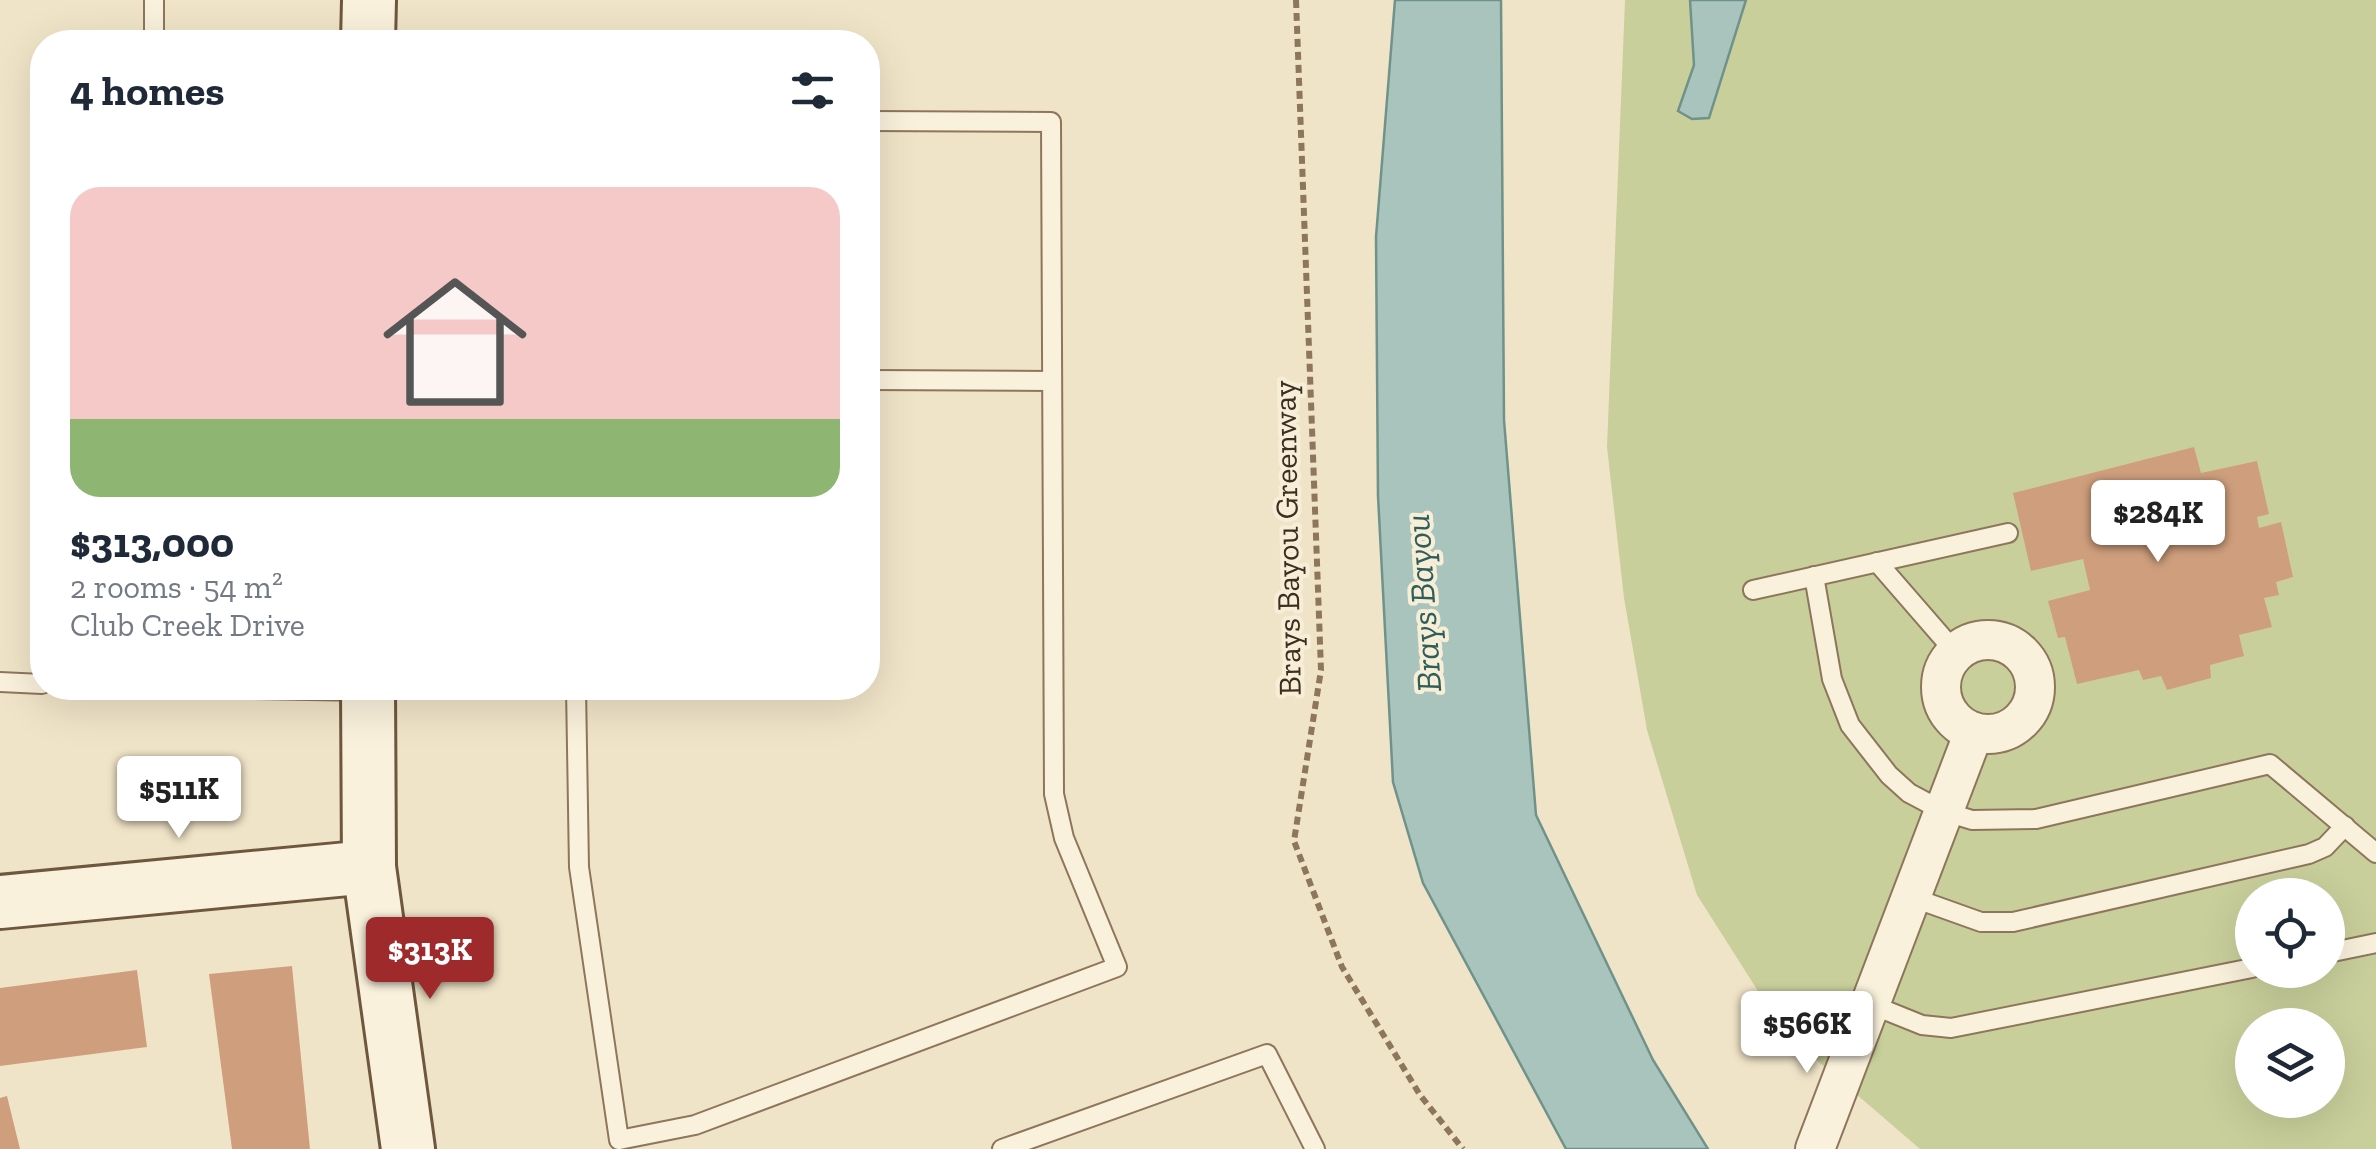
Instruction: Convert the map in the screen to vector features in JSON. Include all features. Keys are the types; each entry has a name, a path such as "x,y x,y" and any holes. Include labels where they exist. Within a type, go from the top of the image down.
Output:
{"street":[{"path":"368,30 369,0"},
{"path":"1976,640 2006,643 2020,651 2035,679 2035,695 2019,723 1990,734 1974,732 1949,714 1943,700 1944,670 1956,653 1976,640"},
{"path":"370,700 369,867 408,1149"},
{"path":"1819,1139 1974,732"},
{"path":"0,902 369,867"}],"lane":[{"path":"154,0 154,30"},
{"path":"576,700 579,867 619,1140 695,1125 1116,968 1064,838 1054,794 1051,122 880,121"},
{"path":"880,380 1052,380"},
{"path":"1753,590 2008,534"},
{"path":"1877,562 1956,653"},
{"path":"1814,576 1832,679 1850,725 1909,793 1944,811 1972,820 2036,818 2270,764 2376,852"},
{"path":"0,682 30,683"},
{"path":"1911,898 1981,922 2013,922 2309,854 2325,847 2345,826"},
{"path":"2345,949 2376,943"},
{"path":"1870,1004 1922,1025 1951,1028 2235,971"},
{"path":"1002,1149 1267,1054 1315,1149"}],"path":[{"name":"Brays Bayou Greenway","path":"1296,0 1320,670 1294,841 1342,967 1420,1095 1463,1149"}],"green space":[{"path":"1625,0 2376,0 2376,1149 1920,1149 1784,1032 1697,895 1647,730 1624,598 1607,447"}],"water":[{"name":"Brays Bayou","path":"1395,0 1501,0 1504,420 1536,815 1653,1060 1708,1149 1566,1149 1423,883 1393,782 1378,496 1376,237"},
{"path":"1690,0 1746,0 1709,118 1692,119 1678,111 1694,65"}],"building":[{"path":"2194,447 2201,473 2257,461 2269,514 2257,517 2259,528 2281,522 2293,577 2276,582 2279,595 2264,598 2272,627 2239,635 2244,656 2210,665 2211,678 2167,690 2161,676 2143,680 2139,670 2077,684 2065,637 2058,638 2048,601 2090,590 2083,559 2031,571 2013,493"},
{"path":"292,966 310,1149 232,1149 209,974"},
{"path":"137,970 147,1047 0,1066 0,988"},
{"path":"7,1096 20,1149 0,1149 0,1098"}]}
